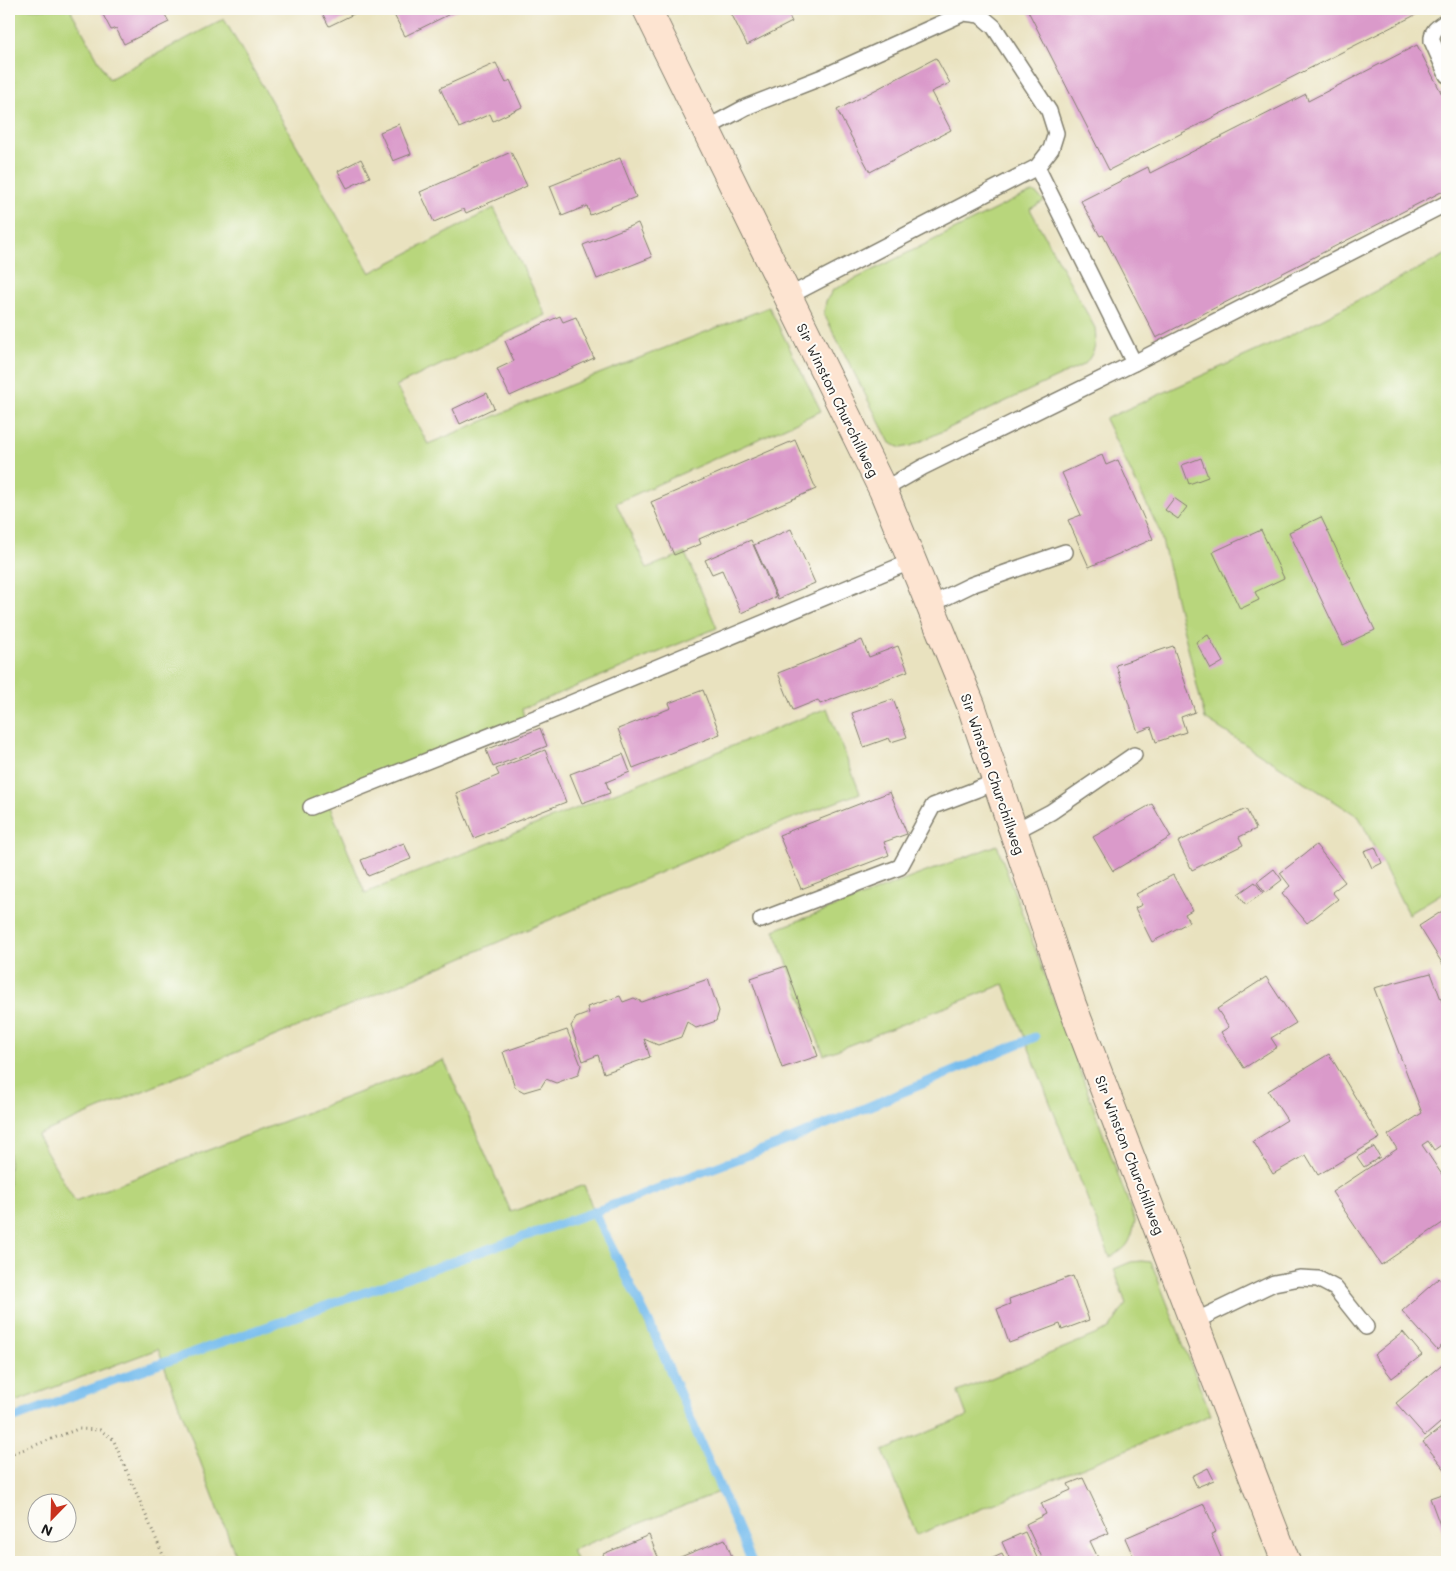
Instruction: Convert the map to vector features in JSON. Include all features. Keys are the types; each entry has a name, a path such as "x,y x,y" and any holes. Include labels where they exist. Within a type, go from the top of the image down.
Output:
{"street":[{"name":"Sir Winston Churchillweg","path":"647,9 883,490 971,705 1072,1004 1286,1562"}],"lane":[{"path":"705,129 746,107 820,78 964,14 980,15 994,27 1049,111 1056,133 1051,149 1038,167 787,296"},
{"path":"1447,21 1434,30 1432,41 1447,75"},
{"path":"1038,167 1134,363"},
{"path":"883,490 922,467 1134,363 1447,203"},
{"path":"930,605 971,585 1065,552"},
{"path":"311,807 544,714 912,561"},
{"path":"1013,832 1051,812 1134,756"},
{"path":"761,920 900,867 933,806 996,782"},
{"path":"1193,1322 1274,1283 1300,1278 1318,1279 1335,1288 1366,1327"}],"path":[{"path":"9,1455 78,1430 100,1430 113,1439 166,1562"}],"green space":[{"path":"9,9 70,9 109,79 224,19 370,273 494,208 546,315 396,386 428,444 558,390 769,307 821,411 616,503 647,568 685,553 717,628 522,709 524,717 328,802 365,893 827,708 860,793 733,841 403,983 37,1135 75,1201 444,1060 511,1212 584,1185 594,1212 722,1491 572,1550 577,1562 238,1562 158,1349 9,1404"},
{"path":"1033,192 1044,201 1030,209 1095,328 1096,338 1091,355 1085,364 911,446 901,448 890,443 824,314 826,301 833,290"},
{"path":"1447,254 1447,890 1408,914 1359,817 1205,719 1160,532 1105,419 1281,340"},
{"path":"997,845 1135,1221 1128,1243 1110,1257 1004,984 824,1055 774,930"},
{"path":"1131,1262 1151,1262 1211,1415 917,1535 883,1451 967,1416 958,1392 1109,1329 1126,1304 1114,1269"}],"building":[{"path":"100,9 162,9 169,22 124,44 116,28 111,30"},
{"path":"320,9 364,9 329,26"},
{"path":"391,9 460,9 405,36"},
{"path":"729,9 798,9 788,14 792,22 747,45"},
{"path":"1027,9 1427,9 1109,170"},
{"path":"1417,45 1447,104 1447,189 1156,338 1103,235 1100,236 1081,201 1148,167 1150,173 1306,94 1308,101"},
{"path":"936,58 950,83 931,92 951,130 870,172 837,110"},
{"path":"496,63 506,83 510,80 522,107 493,121 490,114 459,128 440,88"},
{"path":"399,124 411,154 393,161 380,132"},
{"path":"511,152 527,186 466,213 464,209 434,222 420,192"},
{"path":"620,158 636,197 590,215 587,206 562,216 550,186"},
{"path":"361,159 370,177 347,188 338,171"},
{"path":"638,223 652,257 597,279 583,245"},
{"path":"560,316 563,322 576,317 594,358 510,396 497,369 514,361 505,341"},
{"path":"487,393 494,408 460,424 453,409"},
{"path":"795,440 816,489 699,539 701,544 674,555 651,502"},
{"path":"1102,455 1106,465 1118,460 1153,539 1089,567 1068,520 1081,515 1062,473"},
{"path":"1201,458 1208,477 1189,484 1182,465"},
{"path":"1174,498 1187,507 1178,519 1165,510"},
{"path":"1321,517 1375,630 1343,645 1289,532"},
{"path":"791,529 815,583 778,599 754,545"},
{"path":"1261,530 1284,578 1255,592 1259,600 1240,609 1213,552"},
{"path":"751,540 776,597 741,613 722,570 712,574 705,560"},
{"path":"1208,635 1223,662 1211,669 1196,642"},
{"path":"862,640 869,657 898,646 908,671 820,704 818,700 793,710 778,673"},
{"path":"1173,646 1195,712 1181,717 1186,732 1156,742 1151,727 1138,732 1116,665"},
{"path":"703,690 720,734 633,768 618,729 671,708 669,703"},
{"path":"893,699 907,737 891,742 889,738 864,747 852,713"},
{"path":"540,728 547,746 493,767 486,750"},
{"path":"545,750 566,802 474,838 456,793 499,775 496,769"},
{"path":"623,754 630,772 606,782 610,793 582,803 570,774"},
{"path":"890,792 907,834 884,842 889,855 801,889 779,835"},
{"path":"1152,804 1171,837 1113,871 1093,837"},
{"path":"1246,809 1256,829 1239,837 1243,845 1192,870 1178,842"},
{"path":"404,843 411,859 368,876 361,860"},
{"path":"1316,845 1345,882 1332,892 1338,899 1307,923 1282,893 1290,886 1280,873"},
{"path":"1375,847 1382,863 1372,868 1364,851"},
{"path":"1274,869 1282,880 1265,893 1257,882"},
{"path":"1173,875 1192,910 1185,914 1189,922 1152,942 1135,908 1142,905 1136,894"},
{"path":"1255,882 1263,893 1246,905 1238,894"},
{"path":"1447,908 1447,971 1419,926"},
{"path":"786,966 818,1056 782,1068 751,978"},
{"path":"1431,973 1447,1015 1447,1141 1434,1150 1428,1141 1422,1145 1447,1182 1447,1220 1381,1265 1332,1192 1397,1149 1388,1135 1422,1113 1374,988"},
{"path":"1266,977 1296,1023 1271,1038 1277,1047 1244,1068 1221,1032 1229,1027 1217,1009"},
{"path":"708,979 719,1011 716,1021 696,1028 687,1022 681,1037 658,1045 644,1039 650,1057 604,1073 598,1055 583,1061 571,1026 576,1018 589,1013 587,1007 620,996 623,1002 634,998 642,1002"},
{"path":"567,1030 581,1065 578,1075 556,1083 546,1079 541,1087 524,1092 515,1087 503,1052"},
{"path":"1329,1054 1380,1138 1318,1175 1306,1155 1273,1174 1253,1141 1287,1120 1268,1091"},
{"path":"1374,1147 1380,1157 1364,1167 1357,1157"},
{"path":"1073,1276 1089,1320 1062,1330 1060,1324 1009,1343 997,1309 1010,1304 1009,1299"},
{"path":"1439,1278 1447,1288 1447,1341 1437,1350 1402,1311"},
{"path":"1403,1332 1422,1355 1392,1378 1374,1355"},
{"path":"1447,1360 1447,1417 1425,1436 1396,1403"},
{"path":"1447,1423 1447,1472 1423,1442"},
{"path":"1208,1468 1214,1480 1197,1487 1192,1476"},
{"path":"1083,1478 1109,1533 1090,1541 1100,1562 1044,1562 1026,1524 1046,1514 1041,1503 1071,1490 1068,1484"},
{"path":"1447,1492 1447,1544 1430,1498"},
{"path":"1204,1504 1216,1532 1211,1534 1223,1562 1125,1562 1134,1558 1125,1538"},
{"path":"1025,1532 1039,1562 1011,1562 1002,1542"},
{"path":"649,1535 660,1562 606,1562 603,1554"},
{"path":"725,1539 734,1562 680,1562 678,1558"},
{"path":"1002,1554 1006,1562 984,1562"}],"waterway":[{"path":"9,1420 120,1378 594,1212 781,1143 1035,1037"},
{"path":"594,1212 649,1322 752,1562"}]}
